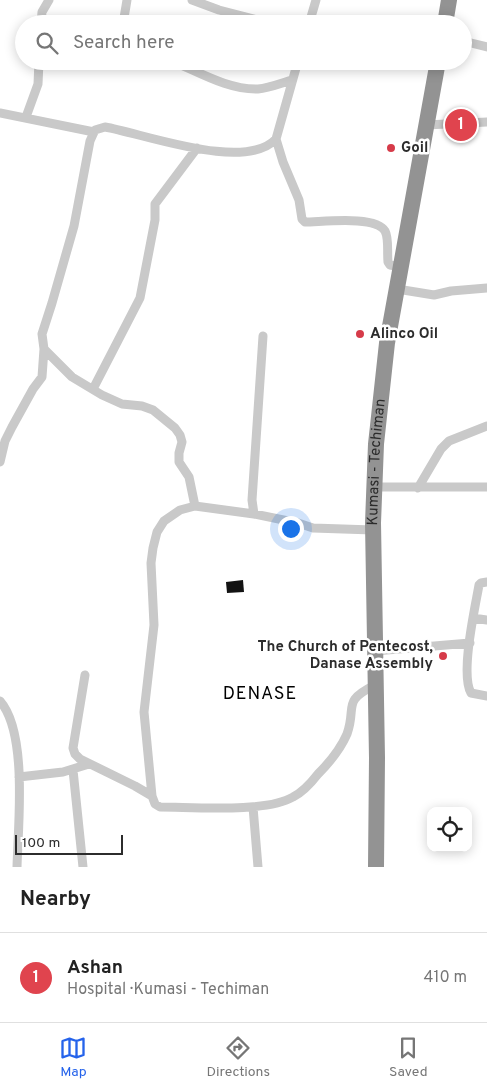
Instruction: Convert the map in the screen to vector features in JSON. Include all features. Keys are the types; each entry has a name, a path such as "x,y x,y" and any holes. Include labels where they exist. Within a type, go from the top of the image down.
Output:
{"highway":[{"path":"446,15 449,0"},
{"name":"Kumasi - Techiman","path":"376,867 373,530 381,390 436,70"}],"street":[{"path":"42,15 49,0"},
{"path":"124,15 127,0"},
{"path":"192,0 210,3 246,15"},
{"path":"311,15 316,0"},
{"path":"472,43 487,47"},
{"path":"26,117 38,84 39,70"},
{"path":"193,70 222,82 242,87 263,88 292,80"},
{"path":"0,462 5,441 12,427 33,389 42,378 44,349 42,334 72,233 90,141 95,130 105,127 223,153 254,152 270,146 276,140 295,70"},
{"path":"0,113 94,132"},
{"path":"426,125 487,122"},
{"path":"276,140 298,200 302,220 305,222 366,221 381,225 386,232 388,262 390,265 401,267"},
{"path":"93,389 140,298 155,220 155,204 197,148"},
{"path":"397,289 434,294 487,288"},
{"path":"254,514 252,500 263,336"},
{"path":"44,349 72,376 93,389 122,404 142,406 153,410 175,428 182,442 179,462 189,477 195,506"},
{"path":"418,488 441,449 449,441 487,426"},
{"path":"374,487 487,487"},
{"path":"373,530 313,528 254,514 195,506 180,510 164,521 157,532 151,563 154,625 144,712 152,796 155,804 160,807 252,807 280,803 293,797 305,788 338,752 347,732 353,701 359,693 375,685"},
{"path":"487,582 479,585 467,664 471,694 487,696"},
{"path":"473,618 487,620"},
{"path":"374,651 470,643"},
{"path":"85,675 73,748 75,754 89,764 152,796"},
{"path":"0,701 8,713 12,725 17,754 17,867"},
{"path":"18,777 73,770 89,764"},
{"path":"73,770 83,867"},
{"path":"252,807 258,867"}],"building":[{"path":"243,580 244,592 227,593 226,582"}],"place":[{"name":"Ashan","path":"461,125"},
{"name":"Goil","path":"391,148"},
{"name":"Alinco Oil","path":"360,334"},
{"name":"The Church of Pentecost, Danase Assembly","path":"443,656"}],"district":[{"name":"DENASE","path":"260,694"}]}
